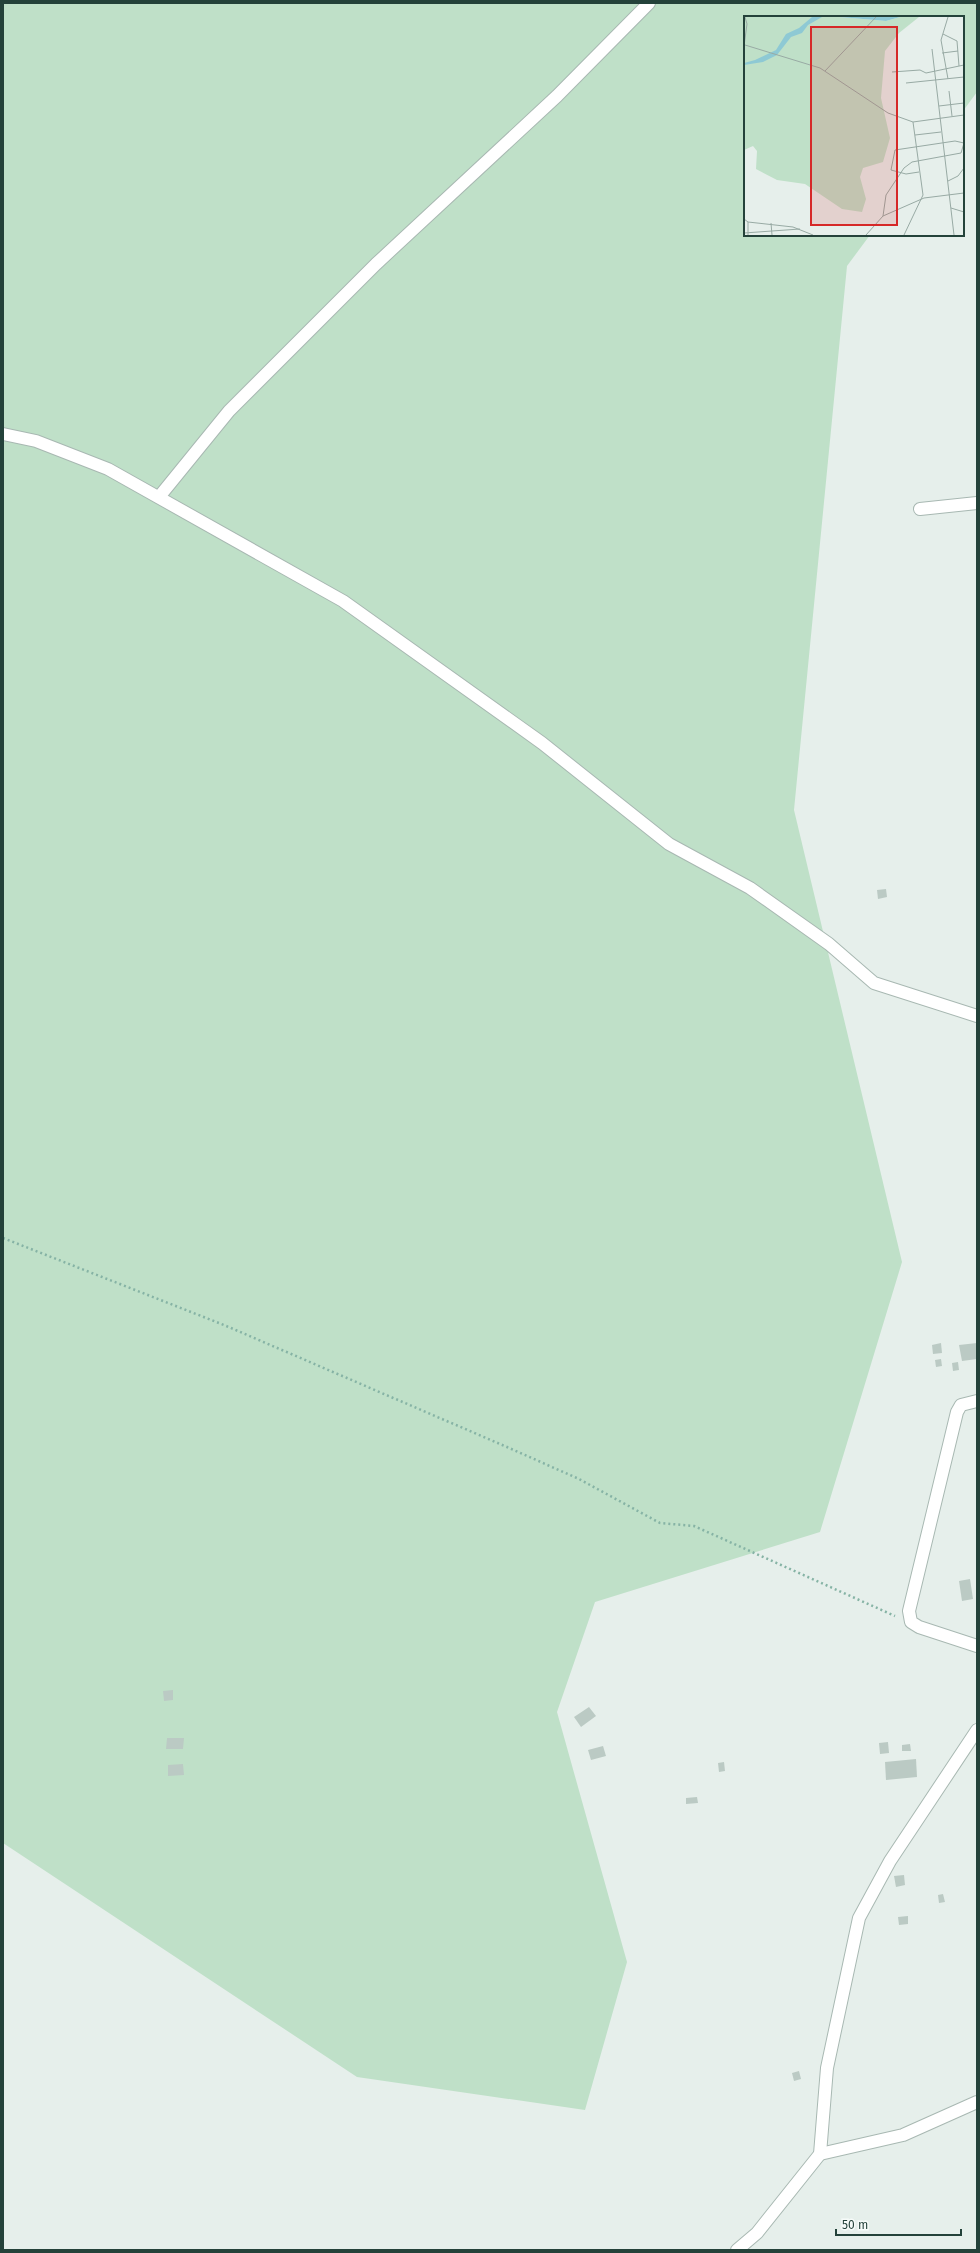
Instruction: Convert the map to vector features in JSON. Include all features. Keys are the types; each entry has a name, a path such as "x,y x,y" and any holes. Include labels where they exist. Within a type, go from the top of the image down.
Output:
{"street":[{"path":"159,497 229,411 376,264 557,96 649,3"},
{"path":"3,434 36,441 108,469 343,601 542,743 669,844 750,888 829,944 874,983 977,1016"},
{"path":"920,508 977,503"},
{"path":"977,1401 961,1405 957,1412 909,1611 911,1622 919,1627 977,1646"},
{"path":"737,2250 757,2233 820,2154 827,2068 859,1918 890,1861 977,1730"},
{"path":"820,2154 903,2135 977,2102"}],"path":[{"path":"3,1238 224,1325 514,1450 579,1479 660,1523 694,1526 911,1622"}],"green space":[{"path":"3,3 977,3 977,92 964,110 964,16 744,16 744,236 869,236 847,266 794,810 902,1262 820,1532 595,1602 557,1712 627,1962 585,2110 357,2077 3,1843"}],"building":[{"path":"886,889 887,897 878,899 877,890"},
{"path":"941,1343 942,1353 933,1354 932,1345"},
{"path":"977,1343 977,1359 962,1361 959,1345"},
{"path":"941,1359 942,1366 936,1367 935,1360"},
{"path":"958,1362 959,1370 953,1371 952,1363"},
{"path":"970,1579 973,1599 962,1601 959,1581"},
{"path":"173,1690 173,1700 164,1701 163,1691"},
{"path":"589,1707 596,1716 581,1727 574,1717"},
{"path":"167,1738 184,1738 183,1749 166,1749"},
{"path":"888,1742 889,1753 880,1754 879,1743"},
{"path":"910,1744 911,1751 902,1751 902,1745"},
{"path":"603,1746 606,1756 591,1760 588,1750"},
{"path":"916,1759 917,1777 886,1780 885,1762"},
{"path":"724,1762 725,1771 719,1772 718,1763"},
{"path":"183,1764 184,1775 168,1776 168,1765"},
{"path":"697,1797 698,1803 686,1804 686,1798"},
{"path":"904,1875 905,1885 896,1887 894,1876"},
{"path":"943,1894 945,1902 939,1903 938,1895"},
{"path":"908,1916 908,1924 899,1925 898,1917"},
{"path":"799,2071 801,2079 794,2081 792,2073"}]}
